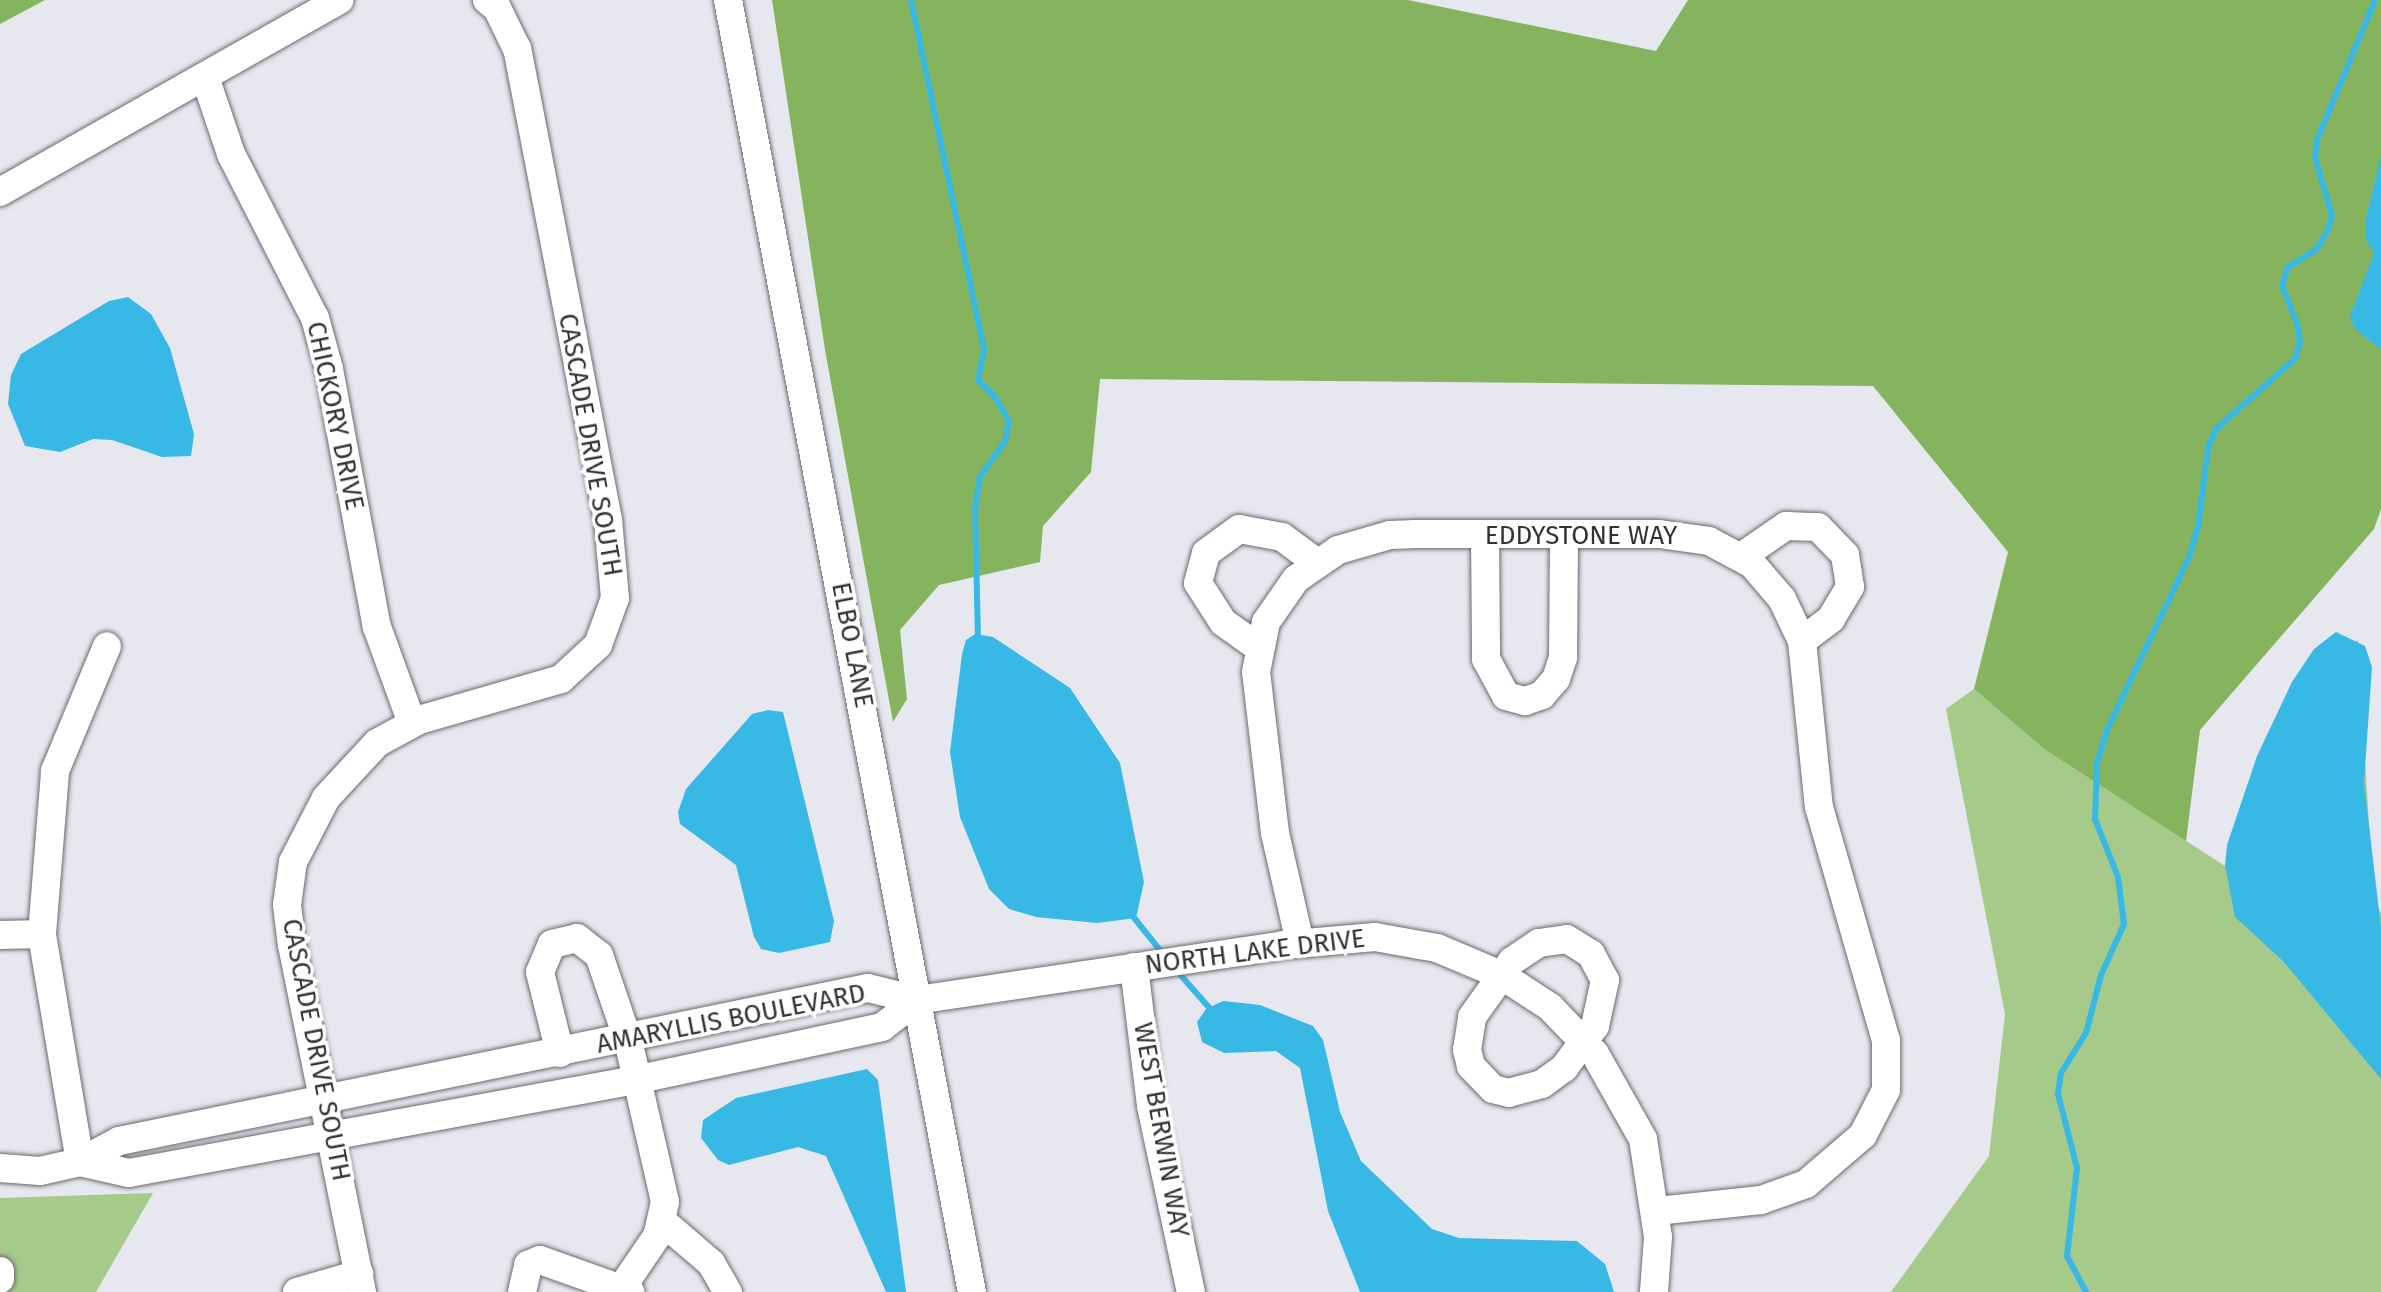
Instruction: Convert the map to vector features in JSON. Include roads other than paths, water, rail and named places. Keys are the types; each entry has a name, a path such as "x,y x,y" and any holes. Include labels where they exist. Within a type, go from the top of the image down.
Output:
{"street":[{"path":"0,192 340,0"},
{"name":"CASCADE DRIVE SOUTH","path":"361,1283 290,936 293,862 313,818 341,778 377,743 412,723 561,679 598,645 615,598 608,520 517,49 497,8 487,0"},
{"name":"ELBO LANE","path":"728,0 972,1292"},
{"name":"CHICKORY DRIVE","path":"205,77 231,154 295,273 319,330 377,627 412,723"},
{"path":"1741,557 1786,526 1818,527 1845,555 1850,587 1831,619 1802,641"},
{"path":"1258,647 1223,622 1198,583 1206,553 1239,529 1282,537 1316,562"},
{"name":"EDDYSTONE WAY","path":"1300,943 1267,780 1257,698 1258,647 1279,599 1316,562 1338,550 1390,535 1684,536 1741,557 1769,580 1802,641 1813,777 1834,870 1886,1040 1886,1090 1863,1135 1806,1184 1761,1200 1656,1211"},
{"path":"1485,535 1486,659 1506,696 1525,701 1542,695 1556,679 1563,658 1564,535"},
{"path":"80,1162 42,934 55,771 107,646"},
{"path":"0,935 42,934"},
{"path":"522,1292 528,1265 540,1260 624,1290 662,1221 665,1202 628,1040 599,955 589,944 565,937 552,944 540,972 560,1053"},
{"path":"1567,939 1580,944 1605,980 1602,1011 1584,1042 1554,1076 1525,1090 1509,1093 1479,1081 1467,1050 1469,1032 1480,1002 1501,975 1539,943 1567,939"},
{"name":"NORTH LAKE DRIVE","path":"917,1000 1300,943 1407,940 1501,975 1550,1007 1584,1042 1614,1081 1643,1139 1656,1211 1654,1292"},
{"name":"WEST BERWIN WAY","path":"1134,967 1151,1106 1191,1292"},
{"name":"AMARYLLIS BOULEVARD","path":"0,1168 40,1171 80,1162 119,1141 325,1102 868,988 917,1000"},
{"name":"AMARYLLIS BOULEVARD","path":"80,1162 129,1173 635,1080 882,1027 917,1000"},
{"path":"662,1221 711,1263 728,1292"},
{"path":"0,1271 0,1279"},
{"path":"297,1292 361,1283"}],"water":[{"path":"2381,155 2381,350 2355,329 2350,316 2374,253 2366,240 2366,218"},
{"path":"128,297 151,314 170,348 194,434 191,456 162,457 112,440 93,439 60,452 25,446 8,404 11,375 21,354 109,301"},
{"path":"2336,632 2365,646 2372,667 2364,782 2381,928 2381,1079 2283,961 2235,917 2225,866 2227,845 2257,756 2292,682 2314,649"},
{"path":"975,634 993,637 1070,688 1120,763 1144,882 1136,918 1097,923 1036,917 1009,909 989,889 960,817 950,752 962,654 966,640"},
{"path":"768,710 783,712 834,921 830,942 779,953 761,949 754,937 736,865 680,824 678,812 686,789 752,714"},
{"path":"1223,1001 1260,1005 1313,1026 1323,1040 1340,1112 1361,1161 1432,1229 1459,1238 1577,1241 1605,1264 1614,1292 1360,1292 1328,1211 1300,1068 1276,1051 1224,1053 1202,1042 1197,1022 1206,1009"},
{"path":"867,1069 878,1080 906,1292 886,1292 826,1156 798,1147 729,1165 718,1160 701,1138 703,1120 736,1098"}],"waterway":[{"path":"911,0 984,350 978,380 995,397 1009,421 1005,441 980,477 975,507 978,640"},
{"path":"2086,1292 2067,1256 2077,1168 2058,1094 2061,1073 2086,1033 2101,975 2124,924 2118,877 2095,819 2097,763 2107,730 2190,555 2198,526 2208,448 2216,429 2295,359 2300,342 2297,324 2282,285 2288,267 2317,249 2327,232 2332,216 2315,157 2317,140 2375,0"},
{"path":"1131,914 1164,955"},
{"path":"1176,970 1213,1012"}]}
